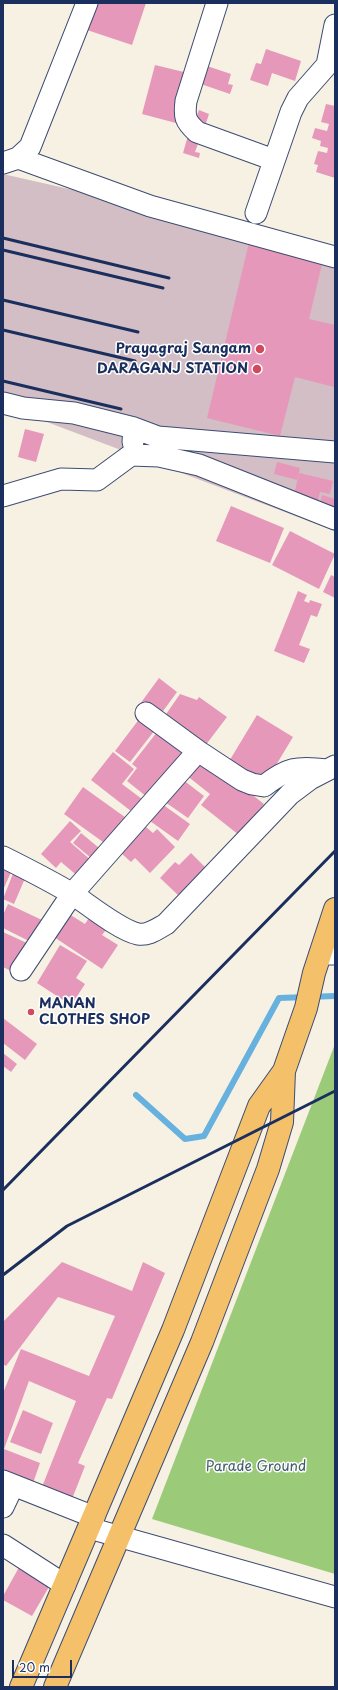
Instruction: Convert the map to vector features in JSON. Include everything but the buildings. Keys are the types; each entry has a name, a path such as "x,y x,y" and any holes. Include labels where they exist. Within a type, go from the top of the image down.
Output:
{"main road":[{"path":"21,1687 173,1330 259,1106 284,1071 323,960 335,909"},
{"path":"55,1687 202,1342 268,1169 282,1122 284,1071"}],"street":[{"path":"10,161 30,147 87,3"},
{"path":"217,3 186,101 184,114 188,124 197,132 274,160"},
{"path":"256,214 291,112 298,98 326,65 335,25"},
{"path":"10,161 150,206 335,257"},
{"path":"3,403 23,408 74,413 134,428 158,437 335,452"},
{"path":"131,455 134,428"},
{"path":"3,496 61,479 97,480 131,455 159,456 199,465 335,519"},
{"path":"146,713 198,751 242,780 252,784 264,786 280,773 297,769 331,768"},
{"path":"21,970 72,894 198,751"},
{"path":"3,857 72,894 123,927 138,934 148,934 166,924 290,794 310,779 331,768"},
{"path":"3,1507 8,1483 120,1537 335,1597"},
{"path":"3,1545 65,1585"}],"shaded area":[{"path":"3,174 223,224 335,254 335,531 39,419 3,409"}],"green space":[{"name":"Parade Ground","path":"335,1044 335,1574 152,1519"}],"waterway":[{"path":"136,1095 185,1139 204,1136 279,998 335,996"}],"railway":[{"path":"3,238 169,278"},
{"path":"3,250 163,288"},
{"path":"3,300 138,332"},
{"path":"3,330 135,361"},
{"path":"3,381 121,409"},
{"path":"3,1190 335,851"},
{"path":"3,1275 67,1226 335,1091"}],"place":[{"name":"Prayagraj Sangam","path":"260,349"},
{"name":"DARAGANJ STATION","path":"257,369"},
{"name":"MANAN CLOTHES SHOP","path":"31,1012"}]}
